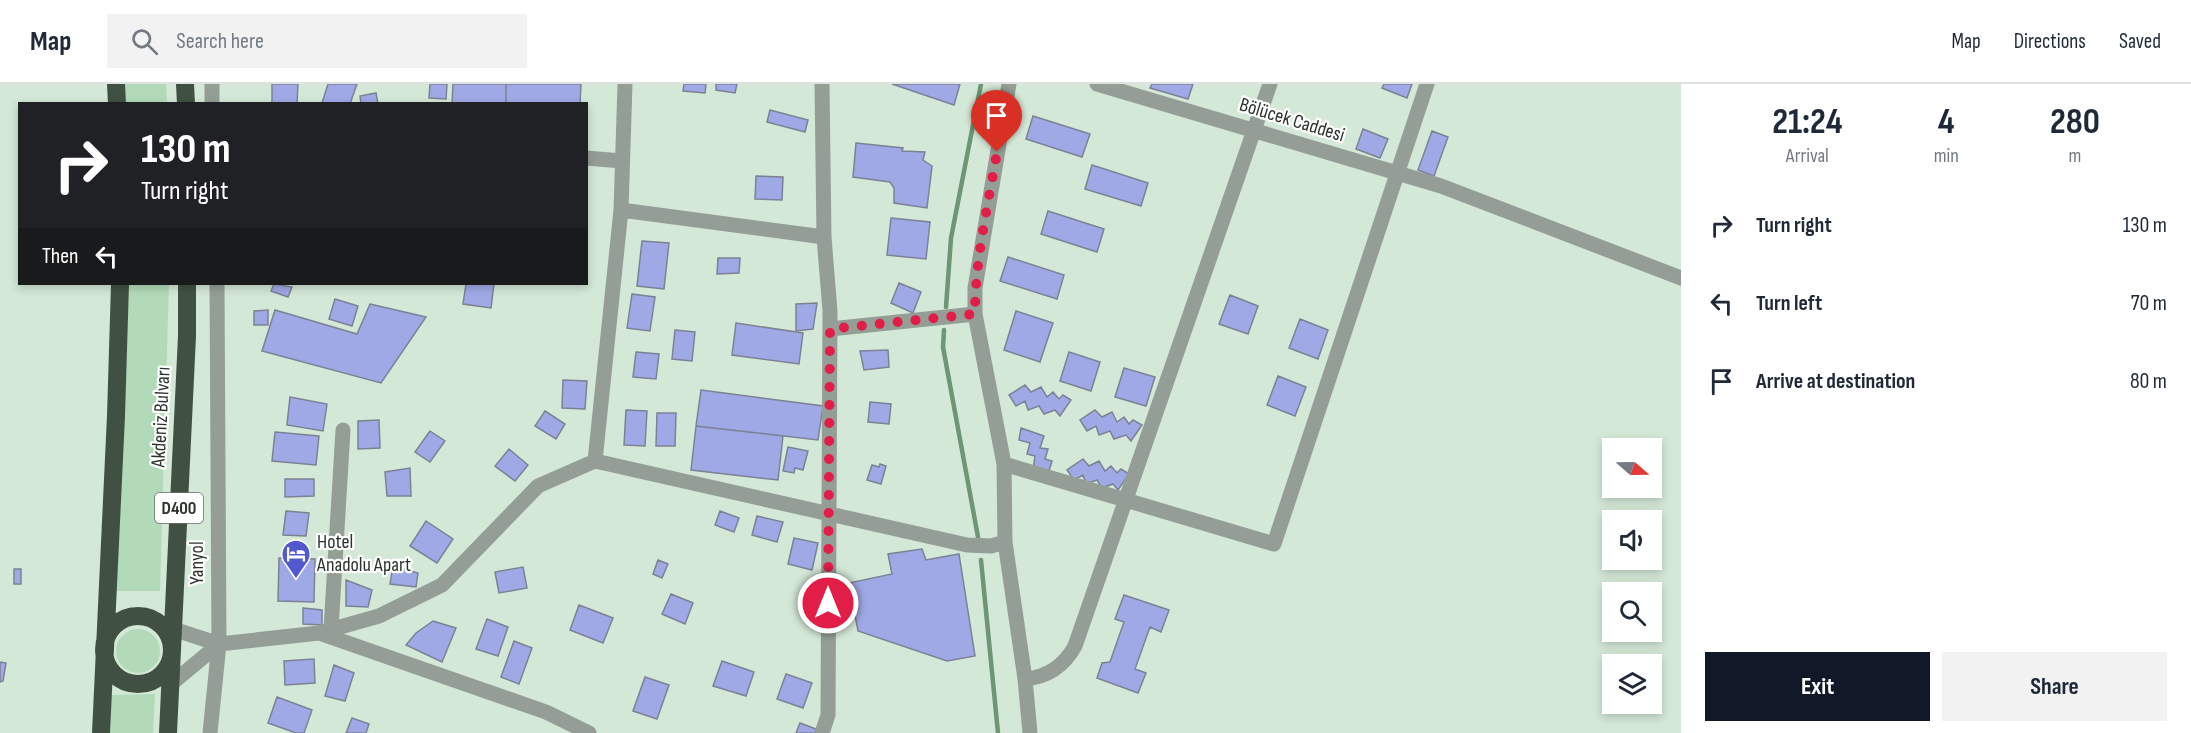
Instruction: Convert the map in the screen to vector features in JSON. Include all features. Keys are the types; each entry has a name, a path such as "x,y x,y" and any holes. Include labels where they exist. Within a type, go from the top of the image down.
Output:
{"highway":[{"path":"117,84 117,102"},
{"path":"185,84 186,102"},
{"path":"101,733 120,285"},
{"name":"Akdeniz Bulvarı","path":"168,733 187,336 187,285"},
{"path":"144,616 155,620 164,628 170,638 172,650 171,660 166,670 159,677 139,684 119,678 106,661 104,651 106,639 121,621 144,616"}],"street":[{"path":"212,84 212,102"},
{"path":"595,461 621,210 625,84"},
{"path":"822,84 824,237 830,329 828,715 822,733"},
{"path":"1009,84 978,266 975,314 1004,464 998,544 1025,679 1030,733"},
{"name":"Bölücek Caddesi","path":"1097,84 1127,89 1441,186 1681,278"},
{"path":"1025,679 1050,672 1071,654 1127,500 1270,84"},
{"path":"1004,464 1274,544 1427,84"},
{"path":"588,158 622,161"},
{"path":"621,210 824,237"},
{"name":"Yanyol","path":"210,733 219,644 217,285"},
{"path":"830,329 975,314"},
{"path":"325,631 343,430"},
{"path":"173,629 219,644 325,631 379,616 441,585 538,486 595,461 967,545 998,544"},
{"path":"325,631 546,712 589,733"},
{"path":"171,684 219,644"}],"green space":[{"path":"123,84 166,84 167,102 124,102"},
{"path":"126,285 169,285 160,591 116,591"},
{"path":"138,629 153,636 160,651 153,666 138,673 123,666 116,651 123,636"},
{"path":"155,694 153,733 109,733 111,695"}],"building":[{"path":"272,84 298,84 297,102 272,102"},
{"path":"328,84 357,84 351,102 322,102"},
{"path":"430,84 447,84 446,99 429,98"},
{"path":"453,84 506,84 506,102 452,102"},
{"path":"506,84 581,84 580,102 506,102"},
{"path":"684,84 706,84 705,93 683,91"},
{"path":"716,84 737,84 735,93 716,90"},
{"path":"892,84 960,84 954,105"},
{"path":"1152,84 1193,84 1188,99 1150,88"},
{"path":"1384,84 1412,84 1407,98 1382,88"},
{"path":"376,93 378,102 361,102 360,96"},
{"path":"770,110 808,120 805,132 767,122"},
{"path":"1033,116 1090,134 1082,157 1026,139"},
{"path":"1363,129 1388,139 1380,158 1356,149"},
{"path":"1432,131 1448,137 1434,176 1418,170"},
{"path":"856,143 903,148 902,151 925,152 923,160 932,166 927,208 894,203 894,188 890,182 853,177"},
{"path":"1092,165 1148,183 1141,206 1085,189"},
{"path":"756,176 783,177 782,200 755,199"},
{"path":"1048,211 1104,229 1097,252 1041,234"},
{"path":"891,218 930,222 926,259 887,255"},
{"path":"642,241 669,243 664,289 637,286"},
{"path":"1008,257 1064,275 1057,299 1000,281"},
{"path":"718,258 740,258 739,273 717,274"},
{"path":"899,283 921,292 913,313 891,303"},
{"path":"274,285 292,287 288,297 271,291"},
{"path":"466,285 494,285 491,308 463,304"},
{"path":"632,294 655,297 650,331 627,328"},
{"path":"1230,295 1258,306 1248,334 1219,324"},
{"path":"335,299 358,306 352,326 329,319"},
{"path":"817,303 813,329 796,331 796,304"},
{"path":"370,304 426,317 381,383 262,351 275,310 357,334"},
{"path":"268,310 268,325 254,325 254,311"},
{"path":"1016,311 1053,323 1040,362 1004,350"},
{"path":"1300,319 1328,330 1318,359 1289,348"},
{"path":"736,323 803,333 799,364 732,355"},
{"path":"675,330 695,332 692,361 672,359"},
{"path":"888,350 889,367 864,370 860,351"},
{"path":"636,352 659,354 656,379 633,377"},
{"path":"1069,352 1100,362 1091,391 1060,381"},
{"path":"1124,368 1155,377 1146,406 1115,397"},
{"path":"1278,376 1306,387 1295,416 1267,405"},
{"path":"563,380 587,381 585,409 562,408"},
{"path":"1025,385 1031,392 1041,387 1047,397 1053,392 1059,399 1063,395 1071,400 1060,416 1055,410 1044,414 1039,406 1028,410 1025,401 1016,406 1009,395"},
{"path":"701,390 823,406 818,440 696,426"},
{"path":"290,397 327,404 323,431 287,425"},
{"path":"870,402 891,404 889,424 868,422"},
{"path":"626,410 647,411 645,446 624,445"},
{"path":"1095,410 1102,417 1112,412 1117,422 1124,417 1129,424 1133,420 1142,425 1131,441 1126,435 1114,439 1110,431 1099,435 1096,426 1087,431 1080,420"},
{"path":"545,411 565,424 556,439 535,426"},
{"path":"657,413 676,413 675,446 656,446"},
{"path":"379,420 380,448 358,449 358,421"},
{"path":"696,426 783,436 778,480 691,470"},
{"path":"1021,428 1044,436 1040,448 1048,449 1045,459 1052,461 1048,474 1033,470 1035,456 1027,454 1030,443 1019,440"},
{"path":"430,431 445,441 430,462 415,452"},
{"path":"275,432 319,436 316,465 272,461"},
{"path":"788,447 808,451 803,470 795,468 794,473 783,471"},
{"path":"509,449 528,465 515,481 495,466"},
{"path":"1083,459 1089,466 1099,461 1105,471 1111,466 1117,473 1121,469 1129,474 1118,490 1113,484 1102,488 1097,480 1086,484 1083,475 1074,480 1067,470"},
{"path":"880,464 886,466 881,484 867,480 872,465 879,467"},
{"path":"410,468 411,496 387,496 385,472"},
{"path":"285,479 314,479 314,496 285,497"},
{"path":"286,511 309,513 306,536 283,535"},
{"path":"720,511 739,518 734,532 715,525"},
{"path":"757,516 783,522 777,542 752,535"},
{"path":"426,521 453,539 437,563 410,546"},
{"path":"794,538 818,543 812,570 788,564"},
{"path":"922,549 926,560 959,554 975,656 947,661 858,631 849,583 892,574 888,554"},
{"name":"Hotel Anadolu Apart","path":"279,558 315,559 314,602 278,601"},
{"path":"658,560 668,564 662,578 653,574"},
{"path":"393,566 418,573 416,587 390,584"},
{"path":"523,567 527,588 499,593 495,572"},
{"path":"14,569 21,569 21,584 14,584"},
{"path":"346,580 372,590 368,607 346,606"},
{"path":"671,594 693,603 685,624 662,614"},
{"path":"1124,595 1169,610 1161,632 1150,627 1135,669 1146,673 1138,693 1097,678 1102,663 1110,662 1124,622 1115,619"},
{"path":"579,605 613,618 603,643 570,630"},
{"path":"303,608 322,610 322,625 303,624"},
{"path":"487,619 508,627 498,656 476,649"},
{"path":"433,621 456,628 442,662 406,645 416,633"},
{"path":"514,641 532,648 519,684 501,677"},
{"path":"314,659 315,683 285,685 284,661"},
{"path":"722,661 754,672 746,696 713,686"},
{"path":"0,662 6,663 3,681 0,682"},
{"path":"334,665 354,673 345,701 325,696"},
{"path":"786,674 812,683 803,708 777,699"},
{"path":"645,677 669,685 657,719 633,711"},
{"path":"277,697 312,710 304,733 296,733 268,723"},
{"path":"352,718 369,724 366,733 346,733"},
{"path":"800,723 816,729 815,733 796,733"}],"waterway":[{"path":"946,307 951,238 981,84"},
{"path":"944,330 943,347 978,537"},
{"path":"981,560 998,733"}],"place":[{"name":"Hotel Anadolu Apart","path":"296,580"}],"route":[{"path":"828,603 830,329 975,314 975,288 997,152"}]}
